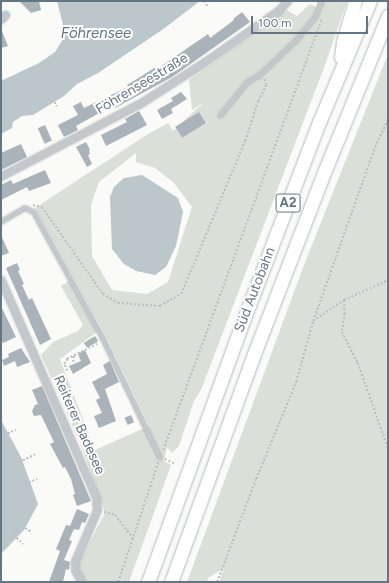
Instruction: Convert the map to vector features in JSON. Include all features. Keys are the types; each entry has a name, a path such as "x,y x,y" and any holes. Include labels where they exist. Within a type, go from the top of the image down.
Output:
{"highway":[{"path":"338,76 343,42 355,1"},
{"name":"Süd Autobahn","path":"148,582 237,337 338,76 370,1"},
{"name":"Süd Autobahn","path":"170,582 256,347 323,175 388,16"}],"street":[{"name":"Föhrenseestraße","path":"1,176 139,104 203,63 279,10 287,1"},
{"name":"Reiterer Badesee","path":"1,280 96,497 97,510"},
{"path":"82,582 75,570 75,561 97,510"}],"lane":[{"path":"220,116 248,82 260,75 296,41 316,16 322,1"},
{"path":"1,222 25,208 34,212 104,340 160,456"}],"path":[{"path":"204,1 208,7"},
{"path":"118,582 160,456 322,16"},
{"path":"25,208 31,204 42,207 103,294 118,303 160,306 181,294 244,141 258,101 266,85 266,79 260,75"},
{"path":"55,102 57,107"},
{"path":"217,582 256,478 296,382 313,321 375,147 388,119"},
{"path":"313,321 344,300 388,280"},
{"path":"344,300 345,313 342,332 358,363 388,448"},
{"path":"67,371 64,364 67,359 104,340"},
{"path":"73,362 74,355"},
{"path":"4,436 16,430"},
{"path":"19,462 36,454"},
{"path":"160,456 174,462"},
{"path":"25,484 37,478"},
{"path":"97,510 115,515 133,538"},
{"path":"22,526 32,532"},
{"path":"14,535 23,544"}],"shaded area":[{"path":"318,1 347,1 325,65 201,390 194,401 179,446 172,453 167,447 164,461 171,465 129,582 84,582 78,571 78,564 105,513 81,445 41,355 53,342 78,331 83,325 61,286 69,281 97,332 60,359 95,450 149,426 108,340 35,208 148,134 168,123 173,131 204,102 192,110 189,80 287,10 297,16 310,4 316,7","holes":["136,153 136,162 155,168 174,183 192,207 168,282 147,294 112,290 92,256 91,205 99,182"]},
{"path":"388,54 388,582 219,582 224,568 208,578 207,582 187,582 304,265"}],"water":[{"name":"Föhrensee","path":"57,1 200,1 162,30 98,73 77,84 64,96 33,115 22,116 13,122 12,128 1,134 1,81 39,63 55,52 62,41 63,25"},
{"path":"142,175 178,198 183,212 176,246 166,267 155,275 136,271 124,264 112,249 110,197 114,187 124,178"},
{"path":"1,420 21,457 38,504 24,530 1,554"}],"building":[{"path":"19,1 39,1 41,10 31,13"},
{"path":"242,12 250,22 172,77 115,108 109,96 128,87 127,85 156,67 157,69 208,34 210,38"},
{"path":"1,29 8,46 1,48"},
{"path":"181,92 187,99 171,109 173,113 162,119 157,110 173,101 171,98"},
{"path":"81,102 84,108 96,102 101,112 76,126 78,130 64,137 58,125 78,115 73,106"},
{"path":"139,111 147,125 106,146 101,135 127,122 125,119"},
{"path":"199,112 206,123 182,138 175,127"},
{"path":"45,125 52,141 45,144 38,128"},
{"path":"86,142 90,150 90,154 88,155 92,164 87,167 76,147"},
{"path":"21,144 27,157 1,170 1,153"},
{"path":"45,170 51,183 29,191 27,187 1,200 1,185 11,180 13,184"},
{"path":"1,235 9,253 1,256"},
{"path":"17,263 20,270 18,271 24,284 22,285 29,300 32,298 51,339 40,345 6,268"},
{"path":"1,306 16,337 3,343 1,339"},
{"path":"95,336 98,341 87,348 84,343"},
{"path":"21,348 30,362 17,367 15,361 4,366 2,360 9,357 8,354"},
{"path":"85,350 91,363 73,374 69,366 81,361 78,354"},
{"path":"110,361 119,382 105,389 116,421 99,428 94,416 102,413 96,400 100,398 92,382 107,374 103,365"},
{"path":"42,386 91,501 77,506 73,495 75,494 71,479 65,467 63,468 50,444 54,442 41,415 34,416 32,411 35,405 38,404 32,390"},
{"path":"131,415 134,422 128,425 125,418"},
{"path":"77,509 89,514 85,523 82,522 79,530 74,529 69,540 72,541 64,560 70,562 69,570 66,569 63,582 49,582 60,551 56,549 66,525 70,526"}]}
